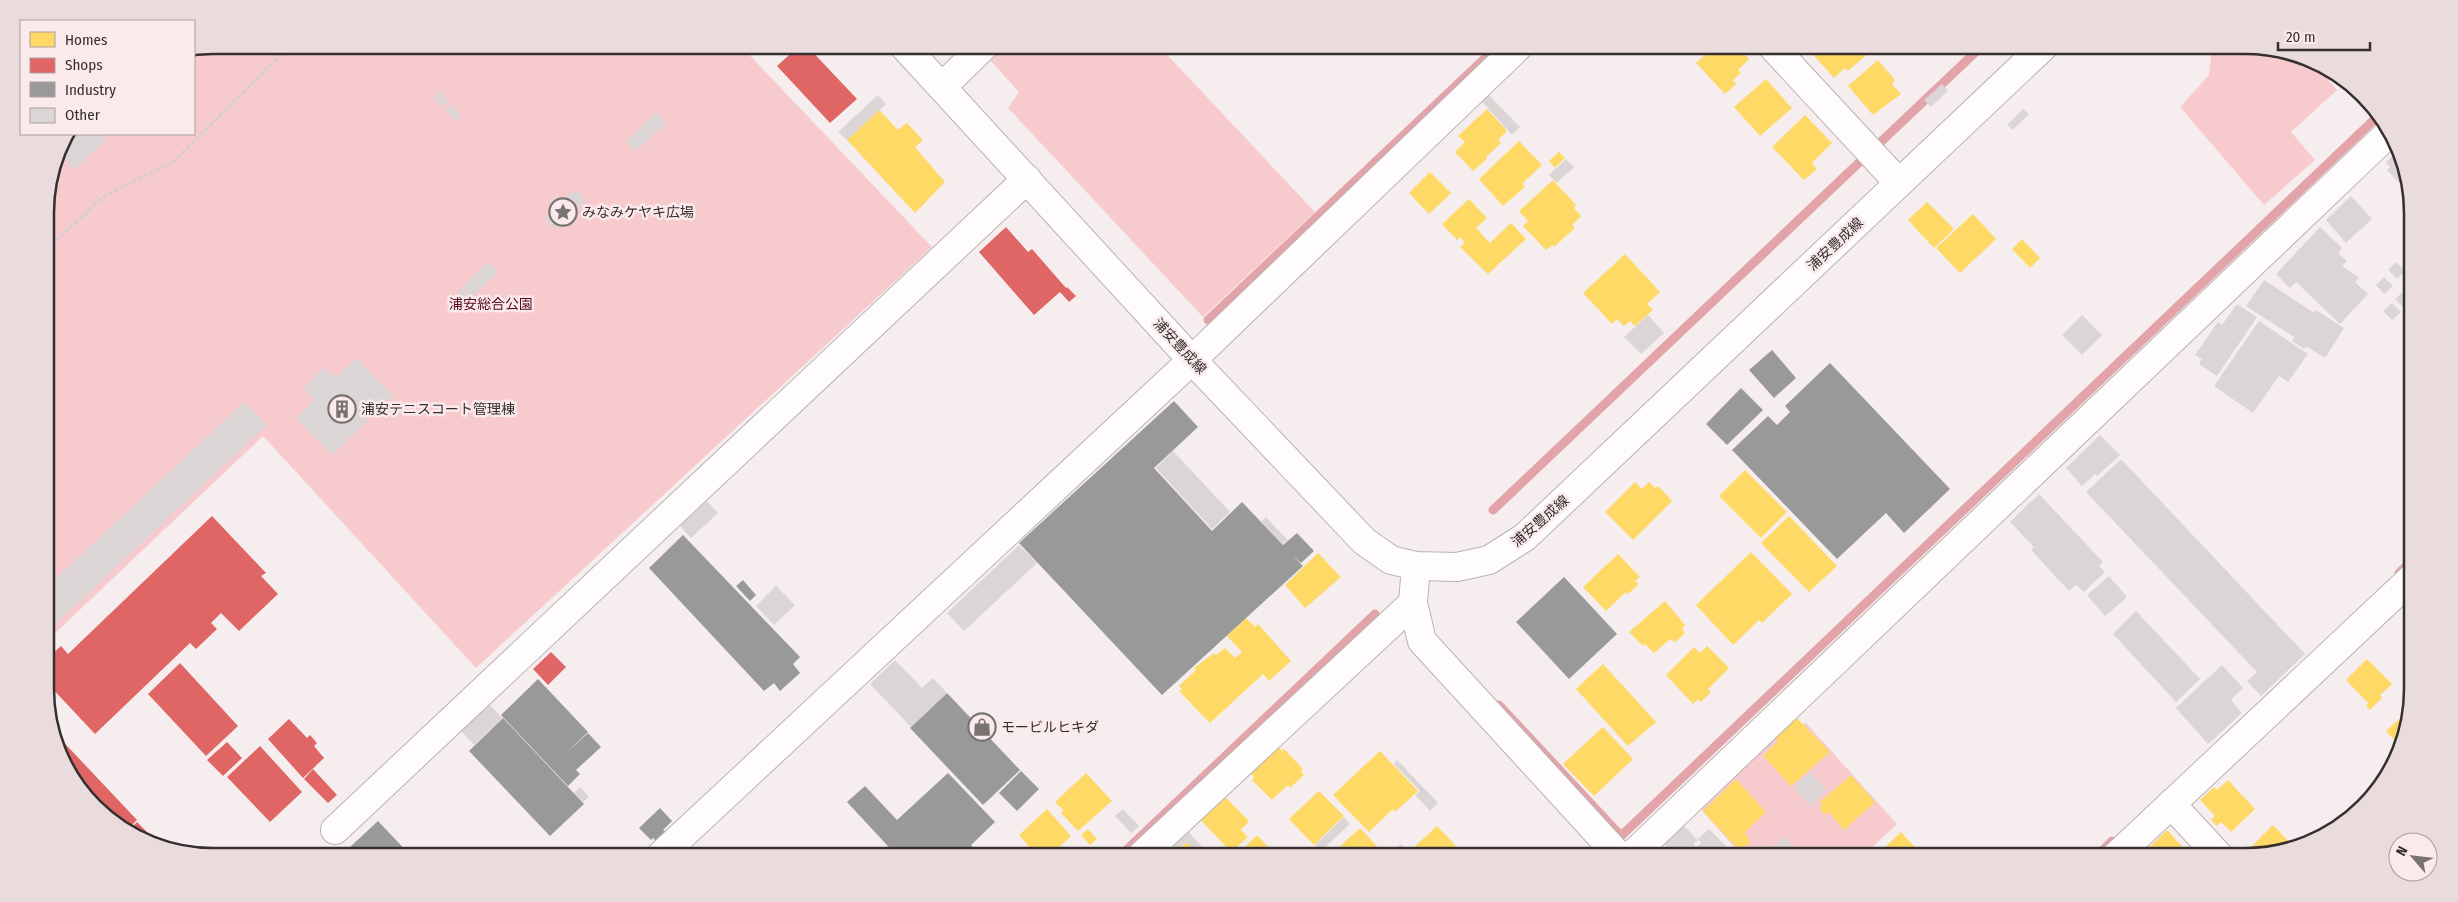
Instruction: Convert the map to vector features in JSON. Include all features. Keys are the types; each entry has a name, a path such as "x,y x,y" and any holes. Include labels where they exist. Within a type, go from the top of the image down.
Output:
{"street":[{"name":"浦安豊成線","path":"912,54 1192,360 1364,541 1391,560 1416,566 1457,567 1489,560 1525,537 2035,54"},
{"path":"942,86 976,54"},
{"path":"669,848 1192,360 1511,54"},
{"path":"1779,54 1899,183"},
{"path":"1639,848 2385,137"},
{"path":"335,830 1027,179"},
{"path":"1416,566 1413,603 1422,641 1612,848"},
{"path":"2125,848 2404,585"},
{"path":"1150,848 1413,603"},
{"path":"2171,804 2212,848"}],"path":[{"path":"54,243 104,196 172,163 282,54"}],"green space":[{"name":"浦安総合公園","path":"749,54 932,247 476,668 263,436 54,634 54,202 59,172 74,135 195,135 195,55"},
{"path":"994,54 1166,54 1315,212 1203,317 1008,108 1019,92 989,59"},
{"path":"2211,54 2266,55 2296,62 2316,70 2326,76 2337,90 2291,132 2315,160 2264,205 2180,107 2209,75"},
{"path":"1790,719 1799,728 1806,723 1897,824 1872,848 1735,848 1698,806"}],"building: Homes":[{"path":"1706,54 1744,54 1749,59 1738,70 1741,73 1733,80 1736,84 1725,94 1696,63"},
{"path":"1813,54 1868,54 1848,71 1845,68 1834,78"},
{"path":"1878,60 1895,80 1892,84 1901,94 1873,115 1848,86"},
{"path":"1766,79 1792,108 1760,136 1734,107"},
{"path":"1487,109 1507,131 1498,140 1501,143 1473,171 1455,152 1465,142 1458,136"},
{"path":"879,110 898,130 907,123 923,140 915,147 945,182 915,213 847,140"},
{"path":"1805,115 1832,143 1812,163 1817,169 1804,180 1772,147"},
{"path":"1519,141 1542,165 1522,184 1525,187 1503,206 1479,179"},
{"path":"1559,152 1565,158 1555,168 1549,161"},
{"path":"1430,172 1451,193 1429,214 1409,193"},
{"path":"1553,180 1576,205 1574,208 1581,216 1572,225 1575,228 1554,247 1553,245 1546,250 1523,226 1528,221 1519,211"},
{"path":"1469,199 1487,218 1476,228 1490,243 1511,223 1526,239 1488,274 1460,247 1465,243 1460,237 1457,240 1442,224"},
{"path":"1927,202 1954,229 1934,248 1908,220"},
{"path":"1973,214 1996,239 1960,273 1936,248"},
{"path":"2022,239 2040,258 2030,268 2012,249"},
{"path":"1625,254 1660,292 1647,304 1653,310 1635,326 1630,321 1624,326 1617,319 1612,324 1583,293"},
{"path":"1745,470 1787,512 1761,538 1719,496"},
{"path":"1635,482 1642,489 1649,482 1655,488 1658,486 1672,501 1633,540 1605,512"},
{"path":"1789,516 1837,566 1809,592 1761,543"},
{"path":"1751,552 1792,594 1762,623 1759,620 1733,645 1696,605"},
{"path":"1318,553 1341,577 1305,608 1285,585"},
{"path":"1618,554 1640,577 1635,581 1639,584 1628,594 1626,592 1606,611 1583,587"},
{"path":"1665,601 1685,625 1682,629 1685,633 1675,642 1670,639 1654,653 1645,644 1643,646 1629,632"},
{"path":"1246,618 1255,627 1258,624 1291,661 1269,681 1263,674 1210,723 1179,691 1182,689 1179,686 1196,670 1194,668 1214,653 1216,655 1225,648 1235,658 1242,652 1227,636"},
{"path":"1707,646 1729,668 1708,689 1711,692 1701,702 1698,699 1693,704 1666,675 1694,647 1700,653"},
{"path":"2367,659 2392,684 2380,695 2382,698 2370,710 2366,706 2368,703 2346,680"},
{"path":"1603,664 1656,722 1628,746 1576,689"},
{"path":"1795,716 1830,752 1791,786 1763,756 1778,741 1774,736"},
{"path":"2402,717 2396,741 2386,731"},
{"path":"1603,727 1633,759 1594,796 1563,764"},
{"path":"1278,746 1282,751 1284,749 1303,769 1301,771 1304,775 1290,788 1288,785 1272,800 1252,780 1254,777 1250,773"},
{"path":"1380,751 1418,791 1395,812 1393,809 1369,832 1333,795"},
{"path":"1086,773 1112,801 1078,831 1061,813 1063,810 1055,802"},
{"path":"1851,775 1875,802 1844,830 1829,812 1825,815 1819,808 1823,805 1820,802"},
{"path":"1736,779 1766,812 1745,832 1750,842 1743,848 1739,846 1737,848 1703,811"},
{"path":"2228,780 2255,809 2231,832 2221,822 2217,826 2211,820 2215,816 2200,800 2214,787 2217,790"},
{"path":"1319,791 1344,816 1314,845 1289,819"},
{"path":"1225,797 1249,821 1241,830 1248,837 1236,848 1227,848 1200,819"},
{"path":"1047,809 1071,836 1058,848 1030,848 1019,835"},
{"path":"2273,825 2289,842 2276,845 2250,848"},
{"path":"1437,826 1456,846 1454,848 1413,848"},
{"path":"1360,828 1379,848 1338,848"},
{"path":"1088,829 1097,839 1090,845 1081,835"},
{"path":"2167,830 2184,848 2148,848"},
{"path":"1901,832 1916,848 1884,848"},
{"path":"1257,835 1269,848 1244,848"},
{"path":"1187,842 1192,848 1180,848"},
{"path":"1172,844 1176,848 1168,848"}],"building: Shops":[{"path":"790,54 814,54 857,99 830,123 777,66"},
{"path":"1006,227 1028,252 1032,249 1066,288 1076,296 1069,302 1060,292 1034,315 979,252"},
{"path":"212,516 266,573 261,576 278,594 239,631 221,613 211,623 217,629 196,649 190,643 95,734 54,690 54,652 61,646 68,654"},
{"path":"551,652 566,667 548,685 533,669"},
{"path":"180,663 238,726 206,756 148,694"},
{"path":"289,719 307,738 310,735 317,743 314,746 324,758 303,778 268,739"},
{"path":"62,741 137,820 131,826 108,809 93,794 70,760"},
{"path":"227,742 242,758 223,776 207,760"},
{"path":"260,746 302,792 270,822 227,777"},
{"path":"313,769 337,795 328,803 304,779"},
{"path":"137,822 147,832 146,833 133,826"}],"building: Industry":[{"path":"1772,350 1796,378 1774,398 1749,370"},
{"path":"1830,363 1950,489 1904,533 1886,513 1837,559 1732,450 1768,416 1777,425 1790,412 1785,406"},
{"path":"1741,388 1763,410 1727,445 1706,424"},
{"path":"1174,401 1198,427 1154,468 1212,531 1242,502 1283,545 1297,533 1314,551 1301,563 1293,556 1303,566 1162,695 1019,543"},
{"path":"683,535 800,657 793,664 800,673 780,691 774,683 764,691 649,568"},
{"path":"1564,577 1617,634 1569,679 1516,622"},
{"path":"743,580 756,595 750,601 736,586"},
{"path":"538,679 588,732 563,756 588,733 601,747 576,770 580,774 568,786 501,715"},
{"path":"947,693 1020,770 983,805 910,728"},
{"path":"503,718 584,804 550,836 469,751"},
{"path":"1021,771 1039,789 1017,811 999,793"},
{"path":"948,773 995,822 971,845 974,848 890,848 847,802 865,786 897,820"},
{"path":"660,808 672,821 663,830 666,832 657,842 653,838 651,840 639,828"},
{"path":"378,821 404,848 349,848"}],"building: Other":[{"path":"1942,84 1948,91 1931,107 1924,100"},
{"path":"439,91 449,102 443,107 433,97"},
{"path":"1485,91 1520,127 1512,135 1478,97"},
{"path":"878,95 886,104 847,140 838,132"},
{"path":"451,105 461,115 455,121 445,110"},
{"path":"2023,109 2029,114 2013,130 2007,125"},
{"path":"657,112 666,123 635,152 626,141"},
{"path":"74,135 103,135 107,139 74,170 64,159"},
{"path":"2393,155 2402,185 2387,170 2390,167 2386,162"},
{"path":"1566,159 1574,167 1557,183 1549,175"},
{"path":"576,189 585,201 555,229 545,218"},
{"path":"2351,196 2372,219 2346,243 2326,220"},
{"path":"2320,227 2342,248 2338,253 2347,261 2342,266 2359,278 2355,282 2368,294 2340,324 2296,282 2290,288 2276,274"},
{"path":"489,262 498,272 467,302 457,292"},
{"path":"2396,262 2404,272 2397,279 2388,270"},
{"path":"2384,277 2393,286 2384,294 2376,285"},
{"path":"2264,280 2314,313 2316,310 2344,328 2325,358 2306,346 2304,349 2292,341 2294,337 2246,306"},
{"path":"2404,291 2404,308 2395,299"},
{"path":"2392,303 2401,312 2392,320 2383,311"},
{"path":"2237,304 2257,317 2217,376 2199,364 2202,359 2195,355 2218,322 2222,325"},
{"path":"1648,315 1664,333 1641,354 1624,337"},
{"path":"2082,315 2102,335 2082,355 2062,335"},
{"path":"2259,321 2308,354 2288,382 2279,376 2253,413 2214,386"},
{"name":"浦安テニスコート管理棟","path":"356,358 393,396 332,455 296,418 314,400 303,388 324,368 335,378"},
{"path":"244,402 267,425 54,625 54,580"},
{"path":"2100,435 2120,455 2097,476 2095,474 2082,486 2066,468"},
{"path":"1173,451 1230,512 1212,529 1156,468"},
{"path":"2121,459 2305,654 2261,696 2247,681 2257,672 2086,492"},
{"path":"2039,494 2103,562 2099,566 2105,572 2084,592 2076,585 2069,591 2031,550 2034,547 2010,522"},
{"path":"707,501 718,513 691,538 680,526"},
{"path":"1266,517 1288,540 1282,544 1261,522"},
{"path":"1019,545 1037,563 964,631 947,613"},
{"path":"2109,576 2127,597 2105,616 2087,595"},
{"path":"776,586 795,605 774,625 756,606"},
{"path":"2136,611 2200,679 2176,702 2113,634"},
{"path":"895,660 922,688 933,678 947,693 911,727 870,684"},
{"path":"2222,665 2243,688 2231,700 2242,713 2208,744 2176,708"},
{"path":"490,705 502,718 474,745 461,731"},
{"path":"1397,760 1438,803 1430,811 1415,795 1420,791 1394,764"},
{"path":"1810,772 1827,791 1810,806 1793,787"},
{"path":"580,787 589,797 583,802 574,793"},
{"path":"1123,809 1139,826 1131,833 1115,816"},
{"path":"1344,817 1350,824 1324,848 1318,848 1315,845"},
{"path":"1681,823 1698,840 1693,844 1696,847 1701,843 1698,839 1709,829 1728,848 1668,848 1662,842"},
{"path":"1189,832 1202,847 1192,848 1186,842 1180,848 1174,846"},
{"path":"1784,837 1794,848 1772,848"},
{"path":"1401,844 1404,848 1397,848"}],"waterway":[{"path":"1208,320 1489,54"},
{"path":"1493,510 1974,54"},
{"path":"1499,705 1621,836 2374,120"},
{"path":"2399,573 2404,568"},
{"path":"1128,848 1375,614"},
{"path":"2105,848 2112,841"}],"place":[{"name":"みなみケヤキ広場","path":"563,212"},
{"name":"浦安テニスコート管理棟","path":"342,409"},
{"name":"モービルヒキダ","path":"982,727"}]}
